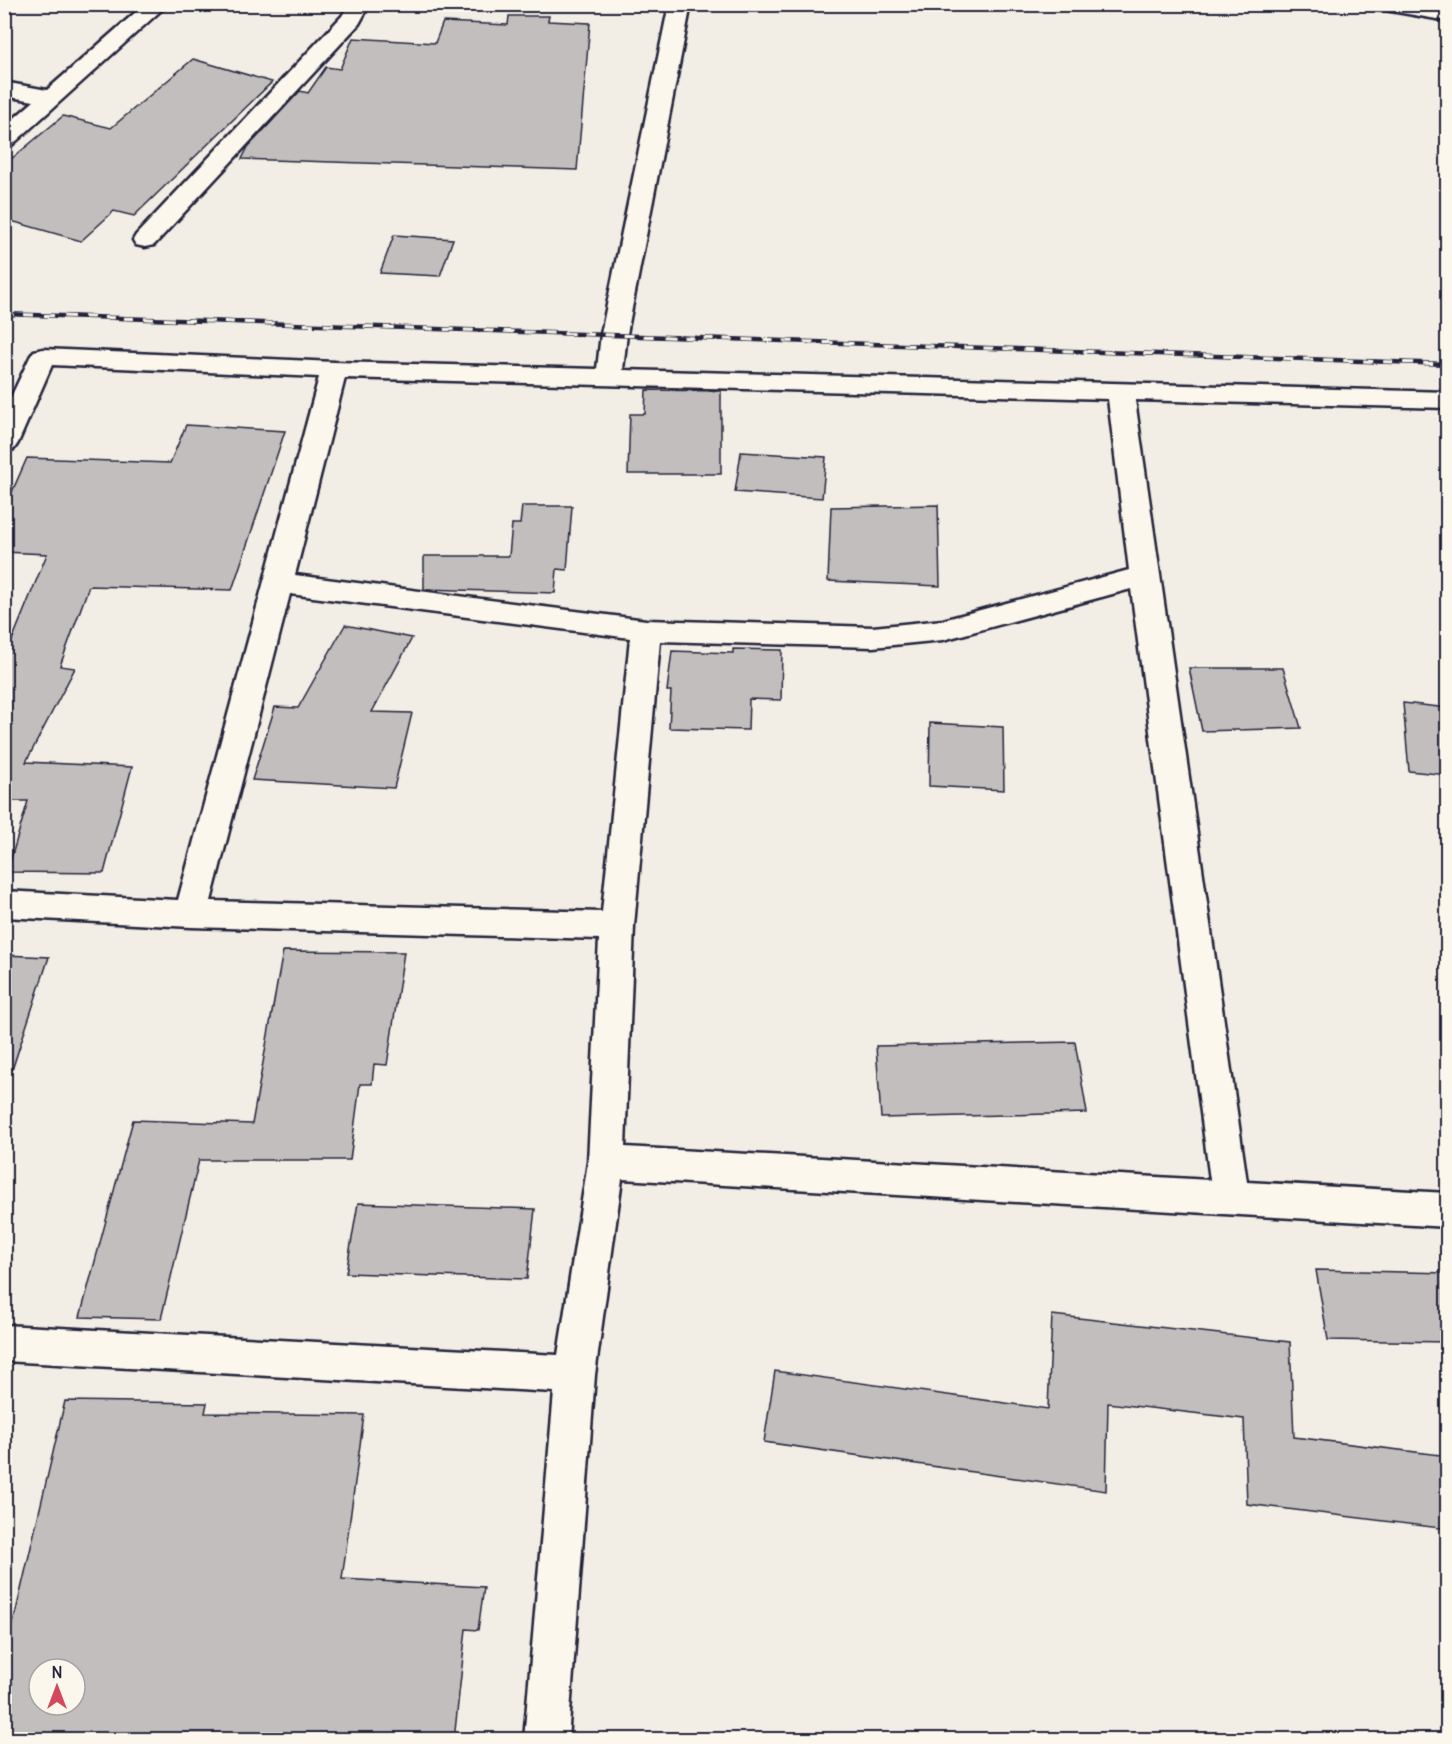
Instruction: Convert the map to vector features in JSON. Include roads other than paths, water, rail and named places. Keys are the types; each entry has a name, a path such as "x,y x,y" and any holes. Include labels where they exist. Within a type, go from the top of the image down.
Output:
{"street":[{"path":"4,140 158,4"},
{"path":"145,240 351,19 360,4"},
{"path":"609,377 614,334 680,4"},
{"path":"1385,4 1448,15"},
{"path":"4,89 52,98"},
{"path":"4,443 43,357 334,370 1121,393 1448,400"},
{"path":"191,914 334,370"},
{"path":"1121,393 1144,576 1231,1198"},
{"path":"278,583 646,630 873,637 913,635 943,630 1144,576"},
{"path":"546,1740 575,1375 606,1162 617,926 646,630"},
{"path":"4,904 191,914 617,926"},
{"path":"606,1162 1448,1210"},
{"path":"4,1343 575,1375"}],"railway":[{"path":"4,314 1448,364"}]}
